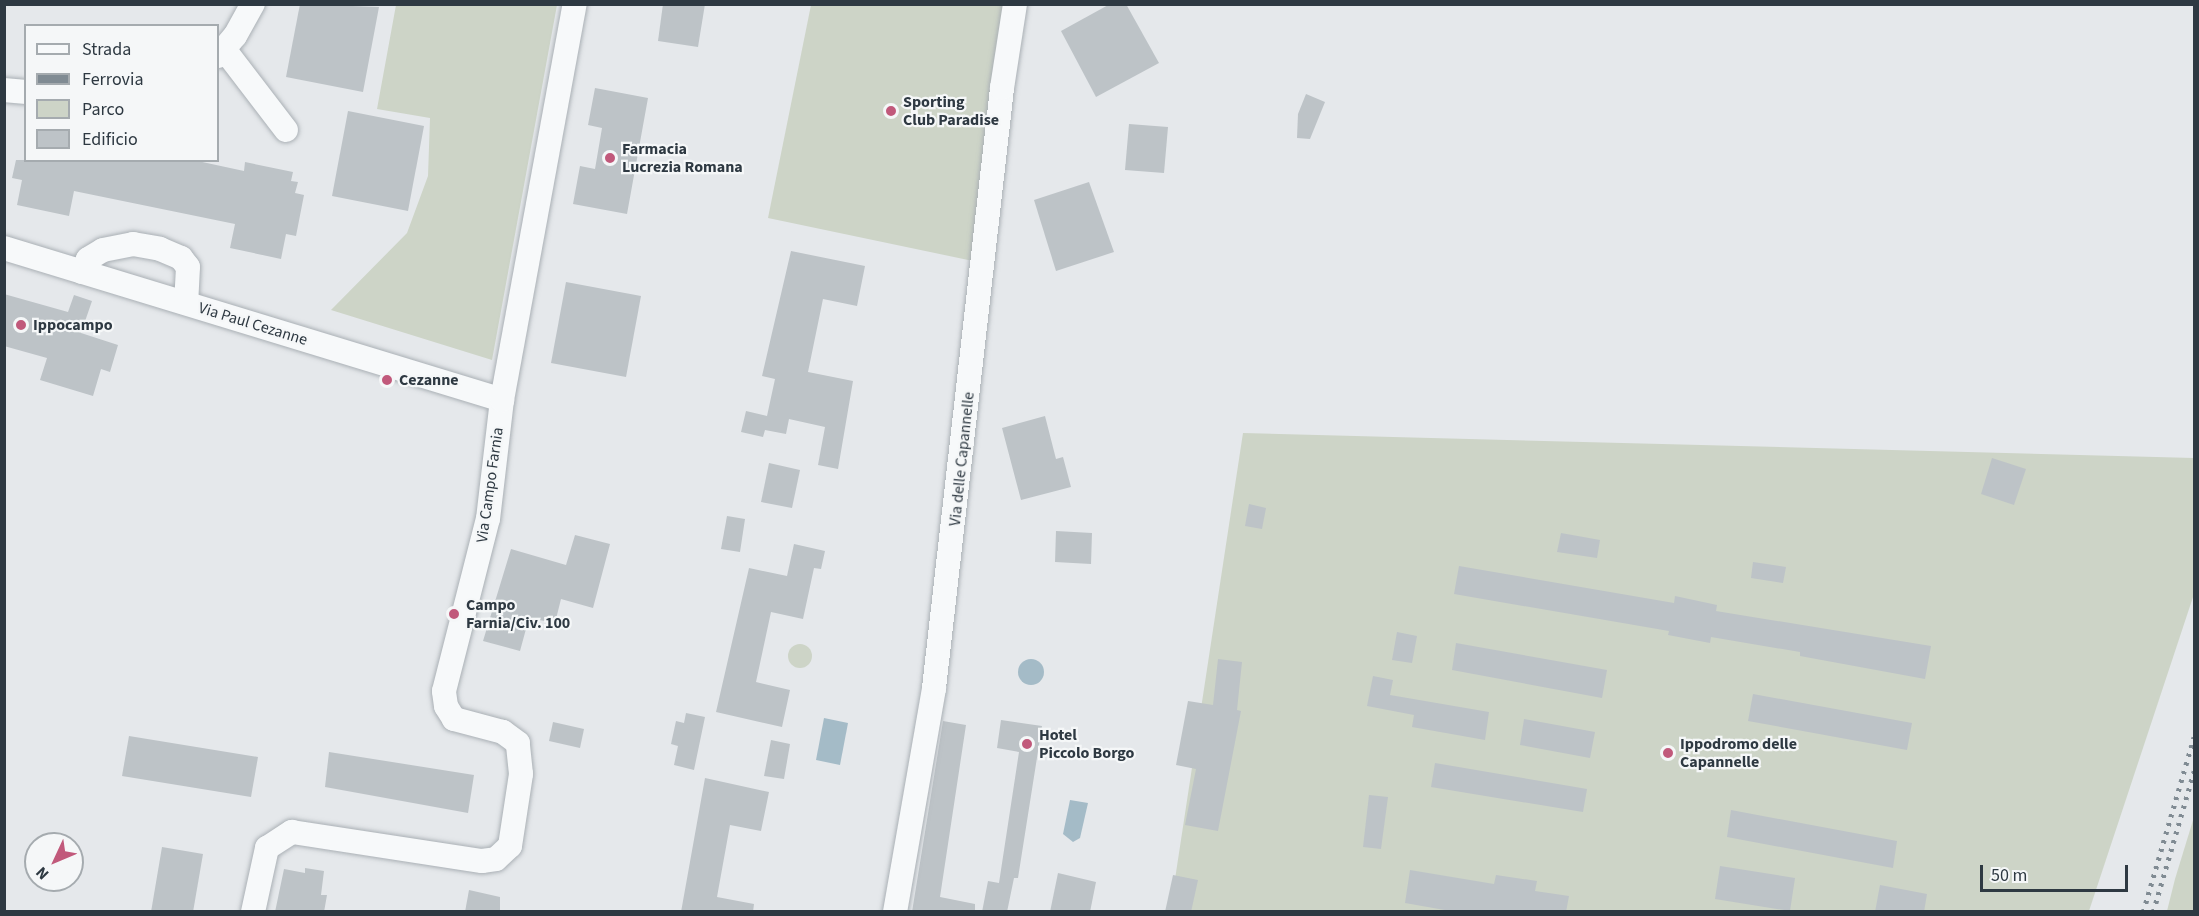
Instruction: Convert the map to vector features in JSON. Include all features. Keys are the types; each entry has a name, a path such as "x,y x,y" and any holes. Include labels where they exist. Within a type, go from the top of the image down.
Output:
{"street":[{"path":"253,4 221,52 286,130"},
{"name":"Via Campo Farnia","path":"253,912 267,848 282,834 292,832 482,861 496,859 510,846 521,774 518,743 503,732 454,719 446,706 444,691 488,519 502,400 575,4"},
{"name":"Via delle Capannelle","path":"895,912 934,688 1000,105 1015,4"},
{"path":"4,90 24,92"},
{"path":"82,272 88,259 103,250 133,244 160,249 181,258 188,267 186,303"},
{"name":"Via Paul Cezanne","path":"4,248 502,400"}],"green space":[{"path":"396,5 557,5 492,360 331,310 407,233 428,176 430,118 377,109"},
{"name":"Sporting Club Paradise","path":"811,5 1006,5 973,261 768,218"},
{"name":"Ippodromo delle Capannelle","path":"1243,433 2194,458 2194,594 2089,911 1170,912"},
{"path":"800,644 808,648 812,656 808,664 800,668 792,664 788,656 792,648"},
{"path":"2194,817 2194,911 2167,911 2175,879"}],"water":[{"path":"1031,659 1040,663 1044,672 1040,681 1031,685 1022,681 1018,672 1022,663"},
{"path":"824,718 848,723 840,765 816,760"},
{"path":"1070,800 1088,803 1080,838 1073,842 1063,834"}],"building":[{"path":"300,4 379,7 363,92 286,77"},
{"path":"663,4 705,4 698,47 658,41"},
{"path":"1110,4 1126,4 1159,63 1096,97 1061,31"},
{"path":"595,88 648,98 627,214 573,204 580,166 595,169 602,128 588,125"},
{"path":"1306,94 1325,102 1310,139 1297,138 1298,114"},
{"path":"348,111 424,126 408,211 332,196"},
{"path":"1129,124 1168,127 1164,173 1125,170"},
{"path":"16,160 24,160 24,162 202,162 244,171 245,162 293,172 291,181 298,182 295,193 304,195 296,236 286,234 281,259 230,248 235,224 74,191 69,216 17,205 22,180 12,178"},
{"path":"1089,182 1114,252 1056,271 1034,200"},
{"path":"791,251 865,266 857,306 823,299 808,372 853,381 838,469 818,465 825,427 789,419 786,434 765,430 763,437 741,432 746,411 767,416 775,379 762,376"},
{"path":"566,282 641,296 626,377 551,363"},
{"path":"4,294 68,312 74,295 92,301 81,333 118,345 110,372 101,369 93,396 40,380 47,358 4,346"},
{"path":"1045,416 1056,459 1063,457 1071,487 1021,500 1002,428"},
{"path":"1992,458 2026,469 2014,505 1981,494"},
{"path":"769,463 800,470 792,508 761,502"},
{"path":"1249,504 1266,508 1262,529 1245,526"},
{"path":"727,516 745,519 740,552 721,549"},
{"path":"1056,531 1092,533 1091,564 1055,562"},
{"path":"1561,533 1600,540 1597,558 1557,552"},
{"path":"575,535 610,544 593,608 561,599 555,623 529,618 520,651 483,641 511,549 566,565"},
{"path":"794,544 825,551 821,569 814,568 803,619 771,612 756,682 790,690 782,727 716,712 749,568 787,576"},
{"path":"1753,562 1786,567 1783,583 1751,578"},
{"path":"1459,566 1674,603 1675,596 1717,605 1716,611 1931,646 1925,679 1800,656 1800,652 1711,637 1710,643 1668,635 1669,631 1454,594"},
{"path":"1397,632 1417,636 1412,663 1392,660"},
{"path":"1456,643 1607,670 1602,698 1452,670"},
{"path":"1218,659 1242,662 1237,710 1241,711 1218,831 1185,825 1196,769 1176,765 1188,701 1213,705"},
{"path":"1373,676 1393,680 1390,695 1489,712 1485,740 1412,727 1414,715 1367,706"},
{"path":"1753,694 1912,723 1907,750 1748,721"},
{"path":"686,713 705,717 694,770 674,765 678,746 671,744 676,721 684,723"},
{"path":"1524,719 1595,732 1590,758 1520,745"},
{"path":"1001,720 1042,726 1018,878 1014,878 1007,912 982,912 988,881 999,883 1019,752 997,748"},
{"path":"943,721 966,725 940,897 975,904 975,912 912,912"},
{"path":"553,722 584,729 580,748 549,741"},
{"path":"129,736 258,757 251,797 122,776"},
{"path":"771,740 790,744 784,779 764,776"},
{"path":"329,752 474,775 468,813 325,787"},
{"path":"1435,763 1587,789 1583,812 1431,787"},
{"path":"705,778 769,792 761,831 730,825 717,897 754,904 753,912 681,912"},
{"path":"1369,795 1388,797 1381,849 1363,847"},
{"path":"1731,810 1897,841 1893,868 1727,837"},
{"path":"162,847 203,854 193,912 151,912"},
{"path":"1720,866 1795,878 1790,911 1715,899"},
{"path":"305,868 324,871 321,895 327,895 324,912 275,912 284,869 305,873"},
{"path":"1410,870 1494,884 1496,875 1537,881 1535,891 1569,896 1566,912 1456,912 1405,903"},
{"path":"1058,873 1096,882 1090,912 1050,912"},
{"path":"1173,875 1198,880 1191,912 1165,912"},
{"path":"1880,885 1927,894 1924,912 1875,912"},
{"path":"469,890 500,897 500,912 465,912"}],"railway":[{"path":"2143,912 2194,737"},
{"path":"2153,912 2194,771"}],"place":[{"name":"Sporting Club Paradise","path":"891,111"},
{"name":"Farmacia Lucrezia Romana","path":"610,158"},
{"name":"Ippocampo","path":"21,325"},
{"name":"Cezanne","path":"387,380"},
{"name":"Campo Farnia/Civ. 100","path":"454,614"},
{"name":"Hotel Piccolo Borgo","path":"1027,744"},
{"name":"Ippodromo delle Capannelle","path":"1668,753"}]}
